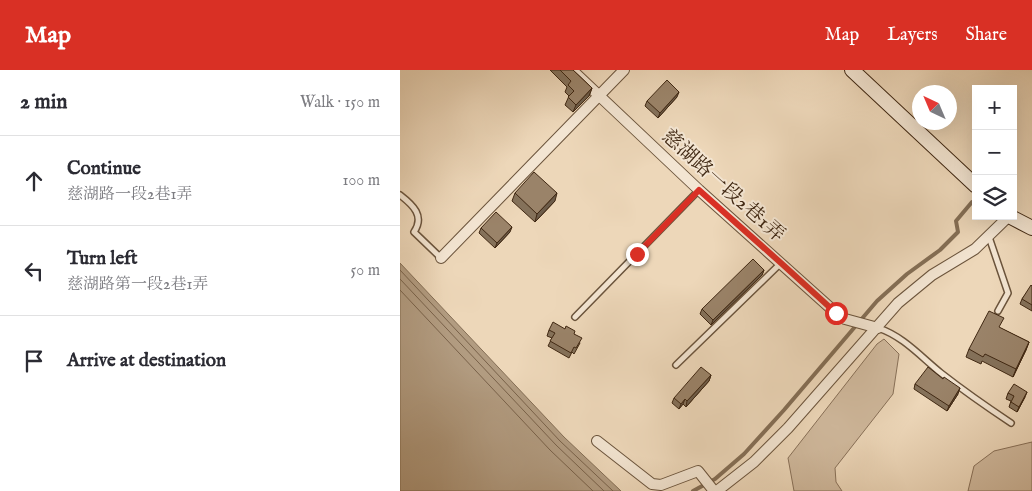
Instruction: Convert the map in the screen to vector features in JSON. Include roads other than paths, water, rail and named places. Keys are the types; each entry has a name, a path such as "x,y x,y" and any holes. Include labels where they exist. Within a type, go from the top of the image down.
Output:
{"main road":[{"path":"852,70 972,182"},
{"path":"1017,220 1032,228"}],"street":[{"name":"慈湖路一段2巷1弄","path":"572,70 699,190 836,313 873,327"},
{"path":"441,258 624,70"},
{"path":"597,441 652,484 663,484 697,471 702,474 715,491 740,474 767,449 873,327 898,303 932,274 967,255 1005,220"}],"lane":[{"path":"575,318 699,190"},
{"path":"400,195 418,214 418,221 414,232 441,258"},
{"path":"988,237 1008,293 998,311"},
{"path":"676,365 781,263"},
{"path":"873,327 898,337 988,408 1011,423"}],"water":[{"path":"400,263 564,437 621,491 400,491"}],"waterway":[{"path":"693,491 715,479 744,454 877,301 907,274 940,250 958,232 956,221 972,202"}]}
